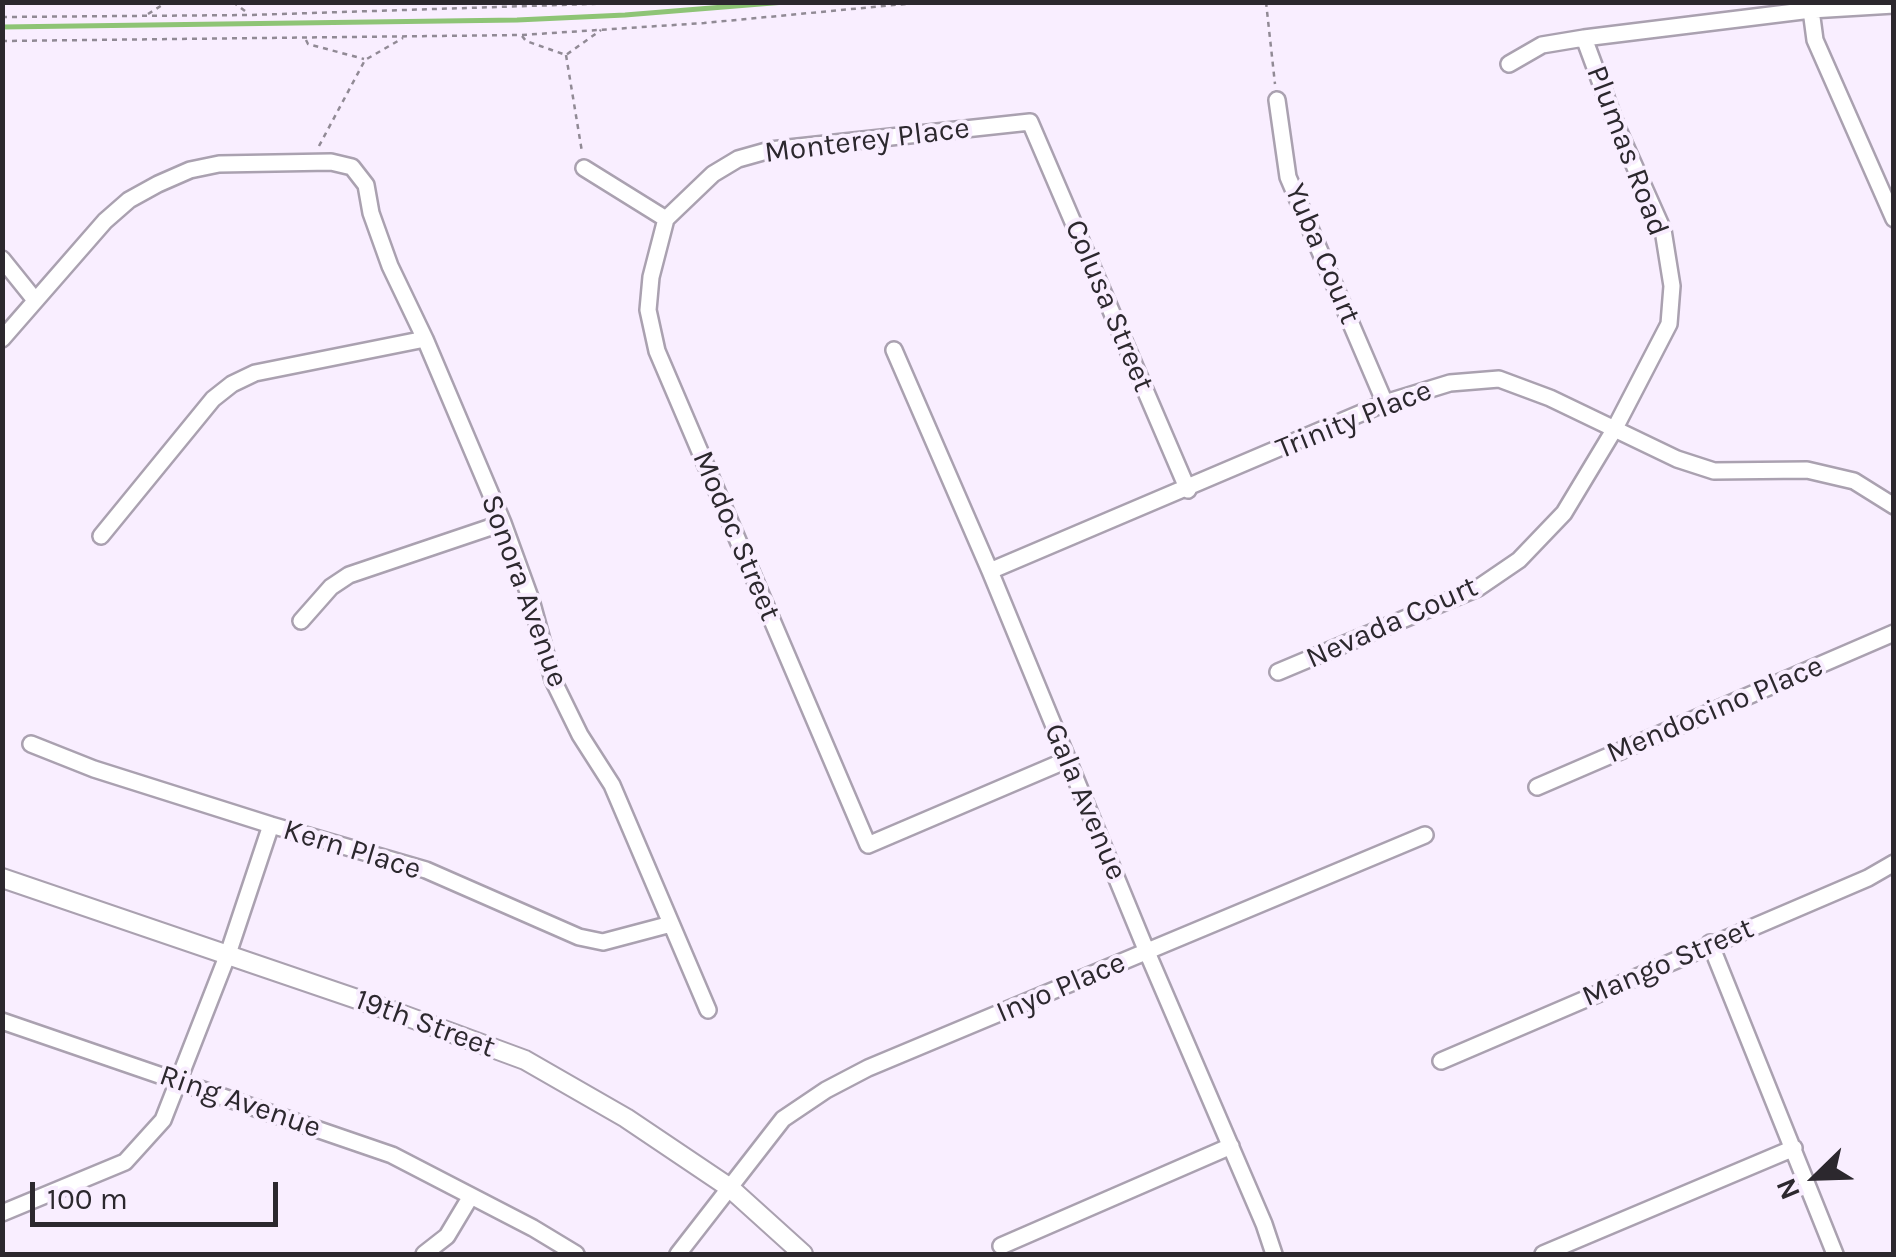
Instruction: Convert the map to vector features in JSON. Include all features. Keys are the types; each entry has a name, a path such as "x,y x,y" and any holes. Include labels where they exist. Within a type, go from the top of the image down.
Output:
{"street":[{"path":"1509,64 1542,46 1584,38 1811,10 1894,5"},
{"path":"1811,10 1816,40 1894,219"},
{"name":"Plumas Road","path":"1584,38 1663,230 1672,286 1668,324 1614,430"},
{"name":"Yuba Court","path":"1277,100 1288,176 1385,403"},
{"name":"Monterey Place","path":"666,219 713,174 738,159 770,150 1030,122"},
{"name":"Colusa Street","path":"1030,122 1188,490"},
{"path":"2,339 129,200 190,170 219,164 310,162"},
{"name":"Sonora Avenue","path":"310,162 352,168 366,185 390,266 503,523 531,600 553,680 580,735 612,785 708,1010"},
{"path":"584,168 666,219"},
{"name":"Modoc Street","path":"666,219 650,277 648,310 657,351 868,844 1068,760"},
{"path":"2,259 35,300"},
{"path":"101,536 213,399 232,384 254,372 424,339"},
{"name":"Gala Avenue","path":"894,350 1274,1254"},
{"name":"Trinity Place","path":"990,572 1385,403 1450,383 1499,379 1550,398 1677,458 1714,470 1807,470 1854,482 1894,506"},
{"name":"Nevada Court","path":"1278,672 1478,588 1500,574 1545,536 1564,513 1614,430"},
{"path":"301,621 331,587 349,575 503,523"},
{"name":"Mendocino Place","path":"1537,787 1894,633"},
{"name":"Kern Place","path":"31,744 271,825 426,870 579,938 603,942 671,924"},
{"path":"2,1213 126,1162 163,1120 228,954 271,825"},
{"name":"Inyo Place","path":"678,1254 784,1119 826,1090 868,1068 1425,835"},
{"name":"Mango Street","path":"1441,1061 1868,878 1894,863"},
{"name":"19th Street","path":"2,878 525,1060 626,1118 730,1188 803,1254"},
{"path":"1710,944 1835,1254"},
{"name":"Ring Avenue","path":"2,1021 392,1155 576,1254"},
{"path":"1000,1246 1231,1146"},
{"path":"1543,1254 1794,1148"},
{"path":"424,1254 448,1236 471,1196"}],"path":[{"path":"146,17 167,2"},
{"path":"233,2 250,16"},
{"path":"2,18 250,16 651,2"},
{"path":"2,41 522,34 704,24 926,2"},
{"path":"1266,2 1277,100"},
{"path":"566,55 602,29"},
{"path":"522,34 526,41 566,55"},
{"path":"310,162 365,60 404,37"},
{"path":"304,38 308,44 365,60"},
{"path":"566,55 584,168"}],"waterway":[{"path":"2,27 517,20 785,2"}]}
